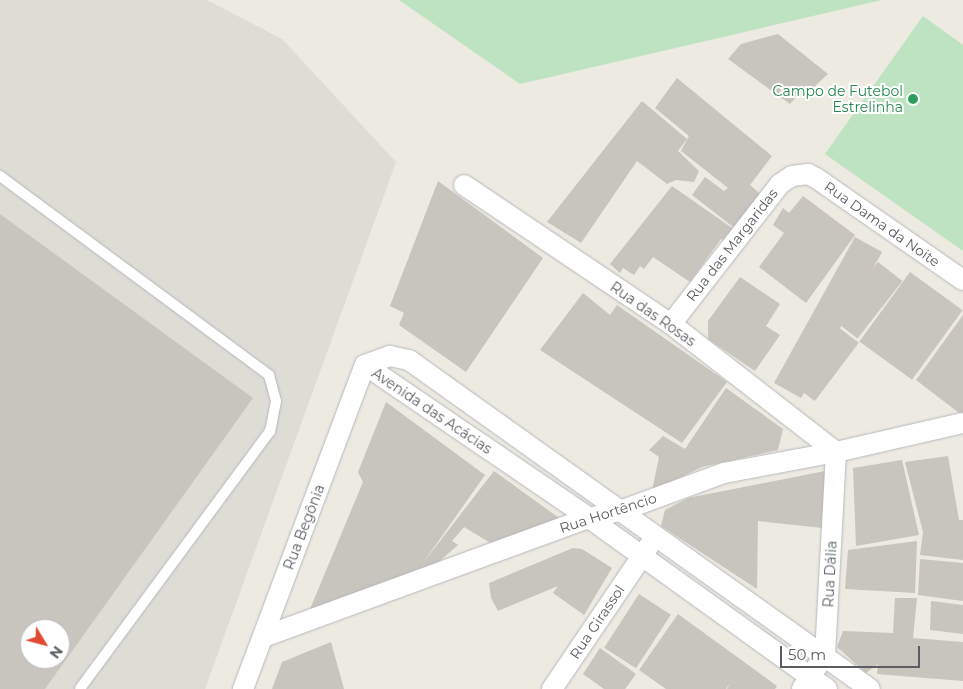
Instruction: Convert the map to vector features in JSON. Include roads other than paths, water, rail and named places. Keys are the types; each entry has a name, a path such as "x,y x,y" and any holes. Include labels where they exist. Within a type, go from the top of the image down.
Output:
{"street":[{"name":"Rua Dama da Noite","path":"800,176 808,174 816,178 963,280"},
{"name":"Rua das Margaridas","path":"671,324 780,184 800,176"},
{"name":"Rua das Rosas","path":"464,185 671,324 836,452"},
{"name":"Avenida das Acácias","path":"365,365 390,356 409,360 825,655 870,689"},
{"name":"Avenida das Acácias","path":"365,365 642,556 807,682 827,689"},
{"name":"Rua Begônia","path":"243,689 365,365"},
{"name":"Rua Hortêncio","path":"263,637 589,518 620,511 724,473 836,452 963,422"},
{"name":"Rua Dália","path":"825,655 836,452"},
{"name":"Rua Girassol","path":"552,689 656,536"},
{"path":"807,682 825,655"}],"lane":[{"path":"0,176 269,374 276,401 270,431 80,689"}],"place":[{"name":"Campo de Futebol Estrelinha","path":"913,99"}]}
